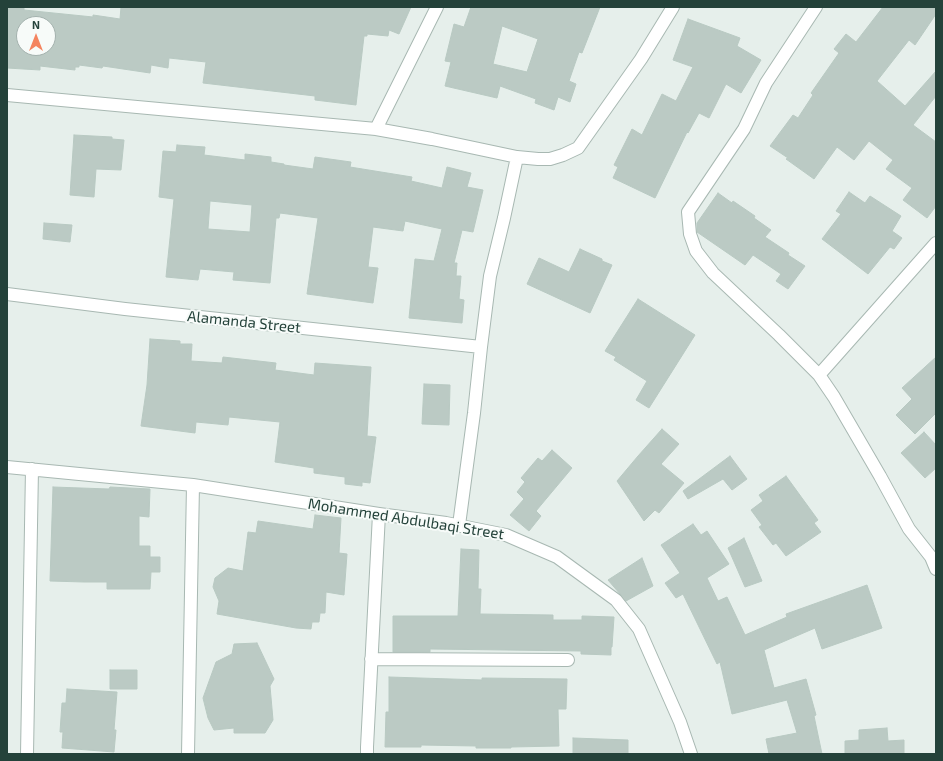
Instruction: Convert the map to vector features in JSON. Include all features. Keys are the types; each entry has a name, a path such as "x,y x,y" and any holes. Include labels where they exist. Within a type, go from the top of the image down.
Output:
{"street":[{"path":"376,130 437,7"},
{"path":"7,95 376,130 432,139 517,157 538,160 550,159 578,148 641,59 673,7"},
{"path":"816,7 766,83 744,129 688,212 690,234 696,251 714,273 819,375 838,403 909,529 933,556 936,568"},
{"path":"459,525 490,276 517,157"},
{"path":"819,375 936,243"},
{"name":"Alamanda Street","path":"7,294 133,310 481,347"},
{"name":"Mohammed Abdulbaqi Street","path":"7,467 192,485 459,525 506,534 557,557 616,600 639,629 680,722 691,754"},
{"path":"27,754 32,470"},
{"path":"188,754 192,485"},
{"path":"367,754 379,514"},
{"path":"371,659 568,660"}],"building":[{"path":"7,7 120,19 121,7 411,7 399,34 389,30 388,36 367,34 367,36 364,36 356,105 315,100 315,96 203,83 206,62 169,58 168,68 151,65 150,73 103,66 102,68 79,65 79,67 75,67 75,70 40,66 40,70 7,68"},
{"path":"471,7 600,7 582,53 579,52 569,81 576,84 570,102 558,97 554,110 535,103 536,99 500,86 497,98 445,86 451,62 445,61 454,24 464,27","holes":["502,26 538,39 527,72 493,64"]},
{"path":"883,7 936,7 936,14 915,45 909,40 877,81 905,106 936,71 936,96 913,125 936,142 936,206 927,218 903,200 912,188 886,169 893,160 869,141 854,160 837,147 814,179 786,159 788,158 770,146 793,115 798,118 813,95 811,93 839,53 834,49 846,34 856,42"},
{"path":"688,19 740,38 737,46 761,60 741,93 726,84 709,118 699,113 688,133 687,132 655,198 613,178 618,167 614,165 632,129 642,135 662,94 676,101 693,67 673,60"},
{"path":"74,135 112,137 112,139 124,140 121,170 96,169 94,197 70,195"},
{"path":"177,145 205,147 204,155 245,160 245,154 271,157 271,162 313,169 315,157 351,162 350,167 412,177 411,181 442,188 447,167 471,173 467,187 483,190 473,232 462,230 454,263 457,263 456,276 461,276 459,299 464,300 462,323 409,318 415,259 434,261 442,229 405,221 403,231 373,227 368,267 378,268 373,303 307,294 318,218 280,213 279,218 276,218 270,283 233,280 234,272 200,269 198,280 166,277 174,199 159,197 163,151 176,152","holes":["210,201 252,205 250,232 208,229"]},
{"path":"849,192 865,203 870,196 901,216 892,231 902,238 894,249 890,247 868,274 822,239 841,214 836,211"},
{"path":"718,193 755,216 754,218 771,230 765,237 805,266 788,289 776,281 781,274 753,255 745,265 697,232 697,223"},
{"path":"44,223 72,225 70,242 43,239"},
{"path":"580,249 612,265 590,313 527,284 539,258 569,272"},
{"path":"638,299 695,335 649,408 636,400 647,381 614,360 616,357 605,351"},
{"path":"150,339 180,341 180,344 192,344 191,361 222,363 223,357 276,363 275,370 314,375 315,363 371,367 367,436 376,437 370,483 362,482 362,486 345,484 345,477 314,473 314,468 275,462 280,422 229,417 228,425 196,422 195,433 141,426 147,385"},
{"path":"936,357 936,413 915,434 896,415 912,399 902,388"},
{"path":"424,384 450,385 449,425 422,424"},
{"path":"662,429 679,444 661,464 684,483 659,513 655,510 644,521 617,481"},
{"path":"924,432 936,445 936,468 925,478 901,453"},
{"path":"552,450 572,468 536,511 541,516 529,531 510,515 524,499 517,492 525,482 521,478 538,458 542,461"},
{"path":"730,456 747,479 732,490 723,479 688,499 683,491"},
{"path":"786,476 818,520 814,523 821,532 786,556 776,543 773,545 759,527 762,525 751,510 763,501 759,495"},
{"path":"53,487 150,489 149,517 139,516 139,546 150,546 150,557 160,557 160,572 151,572 150,589 107,589 107,582 50,581"},
{"path":"315,515 341,518 339,553 347,554 344,595 326,592 325,613 320,613 319,622 312,622 311,629 296,628 217,614 219,601 213,587 215,578 228,568 243,571 248,532 256,533 258,521 313,529"},
{"path":"693,524 701,535 707,531 729,564 707,578 718,601 727,597 745,635 787,617 786,614 867,585 882,628 822,649 815,628 764,650 774,688 806,679 816,715 814,716 822,754 769,754 766,739 797,733 787,700 732,714 720,662 717,664 683,594 676,598 665,583 680,573 661,545"},
{"path":"744,538 762,581 745,587 728,548"},
{"path":"461,549 479,550 478,589 481,589 480,614 553,615 553,620 582,620 582,616 614,617 611,655 581,654 581,651 430,649 430,652 393,652 393,616 458,616"},
{"path":"642,558 653,586 626,601 608,580"},
{"path":"257,643 274,679 270,686 273,720 265,733 234,733 234,728 214,730 208,718 203,698 216,662 232,654 234,644"},
{"path":"110,670 137,670 137,689 110,689"},
{"path":"389,677 482,680 482,678 567,679 566,709 558,709 559,746 476,748 476,746 421,745 421,747 385,747 386,712 389,712"},
{"path":"67,689 117,692 114,752 62,748 63,732 60,732 62,703 66,703"},
{"path":"887,728 888,741 904,740 904,754 845,754 845,741 859,740 859,730"},
{"path":"573,738 628,740 628,754 573,754"}]}
